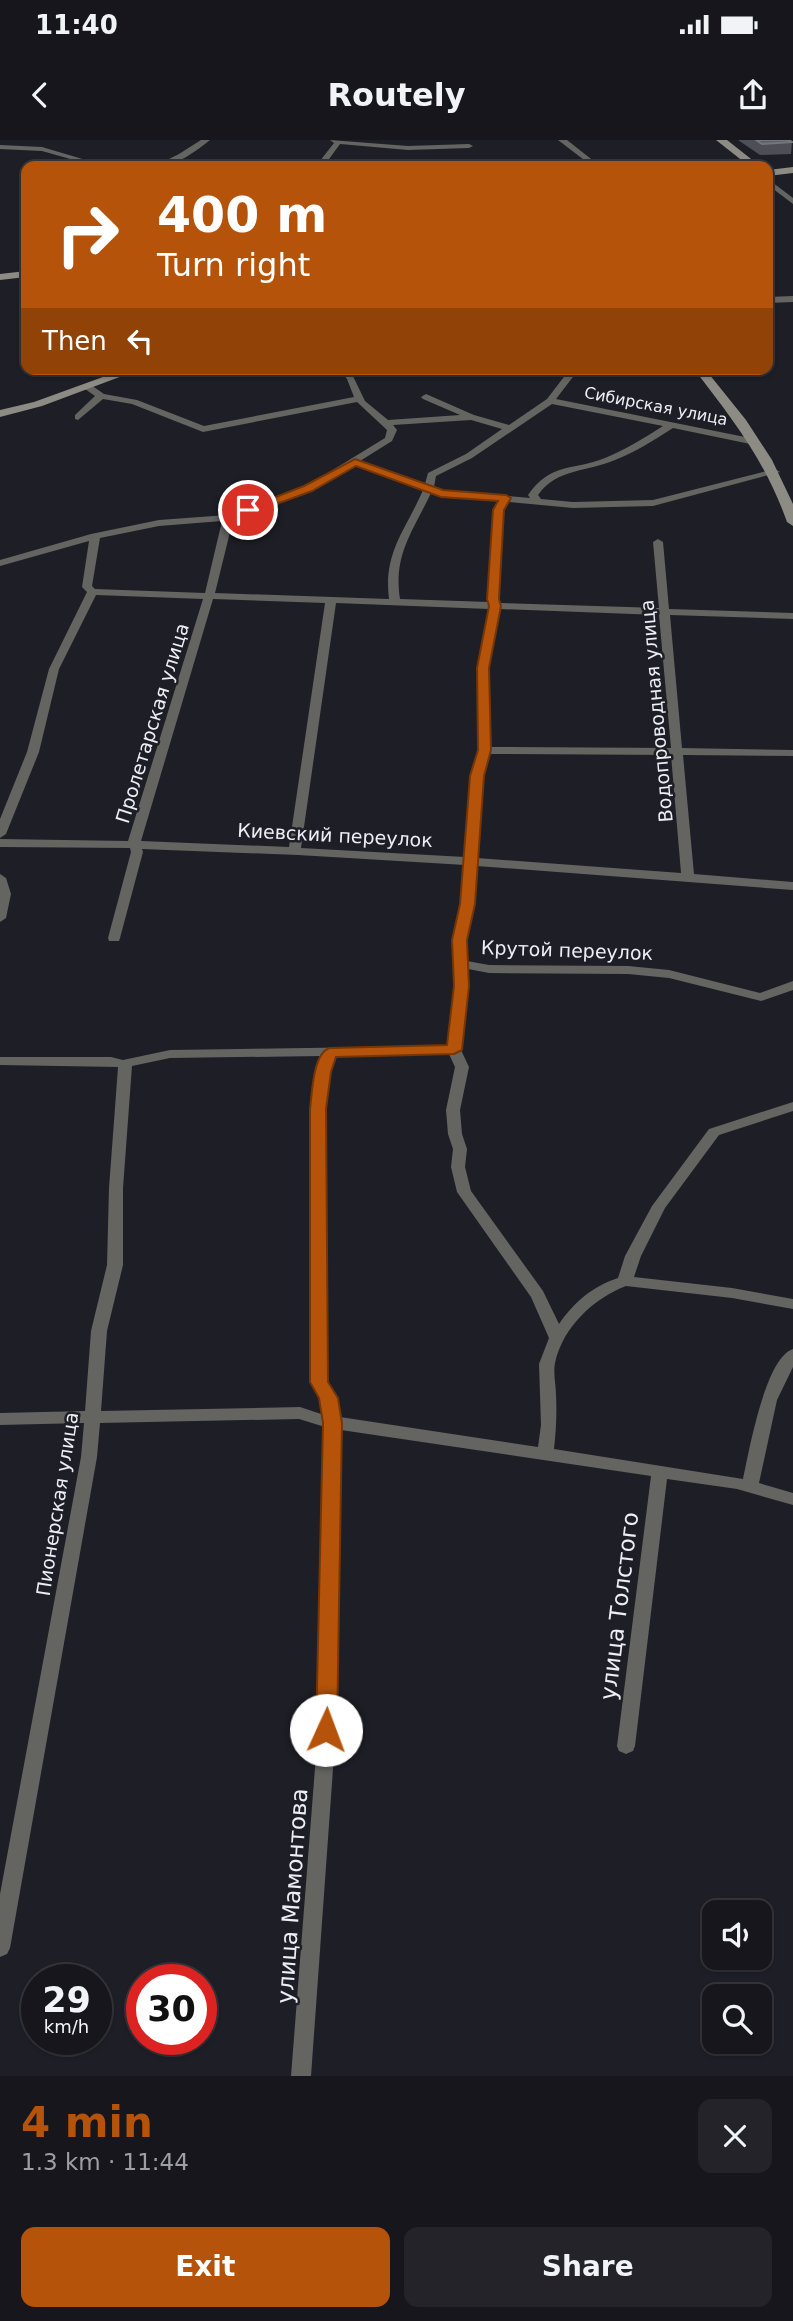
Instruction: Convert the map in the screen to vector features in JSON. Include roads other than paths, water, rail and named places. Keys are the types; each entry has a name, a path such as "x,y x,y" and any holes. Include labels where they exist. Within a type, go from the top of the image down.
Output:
{"street":[{"path":"0,147 34,140"},
{"path":"42,149 38,146 52,140"},
{"path":"170,161 206,140"},
{"path":"562,140 589,161"},
{"path":"721,140 748,161"},
{"path":"323,161 336,141 408,148 469,146"},
{"path":"0,147 42,149 84,161"},
{"path":"773,172 793,170"},
{"path":"773,185 793,202"},
{"path":"0,277 21,275"},
{"path":"773,300 793,299"},
{"path":"0,414 120,375"},
{"path":"0,563 95,536 159,523 228,518 308,489 389,439 392,430 359,398 357,387 348,375"},
{"path":"395,602 390,578 394,556 430,489 431,475 469,456 550,401 570,375"},
{"path":"704,375 775,472 793,522"},
{"path":"88,387 101,396 134,402 203,429 359,398"},
{"path":"78,417 101,396"},
{"path":"426,397 471,417 509,428"},
{"name":"Сибирская улица","path":"550,401 755,442"},
{"path":"386,422 471,417"},
{"path":"537,500 533,495 542,480 559,472 603,462 670,426"},
{"path":"355,462 441,493 573,505 653,503 775,472"},
{"path":"506,498 499,510 493,599 495,606 483,668 485,750 477,776 468,904 460,940 462,986 454,1050 462,1067 453,1110 455,1135 460,1149 458,1167 464,1192 538,1295 557,1338"},
{"name":"Пролетарская улица","path":"114,938 137,852 134,843 208,596 228,518"},
{"path":"95,536 87,587 92,592 793,616"},
{"name":"Водопроводная улица","path":"658,542 688,878"},
{"path":"0,834 33,752 54,669 92,592"},
{"path":"294,852 331,600"},
{"path":"485,750 793,752"},
{"name":"Киевский переулок","path":"0,843 134,843 469,861 793,886"},
{"path":"0,878 5,894 0,918"},
{"name":"Крутой переулок","path":"461,964 489,968 628,970 669,974 761,997 793,985"},
{"path":"0,1060 111,1061 125,1064 170,1054 454,1050"},
{"name":"улица Мамонтова","path":"301,2076 326,1755 333,1423 328,1398 319,1382 318,1109 323,1072 330,1052"},
{"name":"Пионерская улица","path":"0,1948 89,1457 99,1331 115,1265 116,1188 125,1064"},
{"path":"625,1281 633,1256 659,1206 714,1132 793,1106"},
{"path":"545,1455 549,1425 547,1364 557,1338 580,1306 606,1288 625,1281 733,1293 793,1304"},
{"path":"750,1487 762,1429 780,1371 793,1355"},
{"path":"0,1419 91,1415 300,1413 333,1423 750,1487 793,1499"},
{"name":"улица Толстого","path":"626,1746 660,1472"}]}
